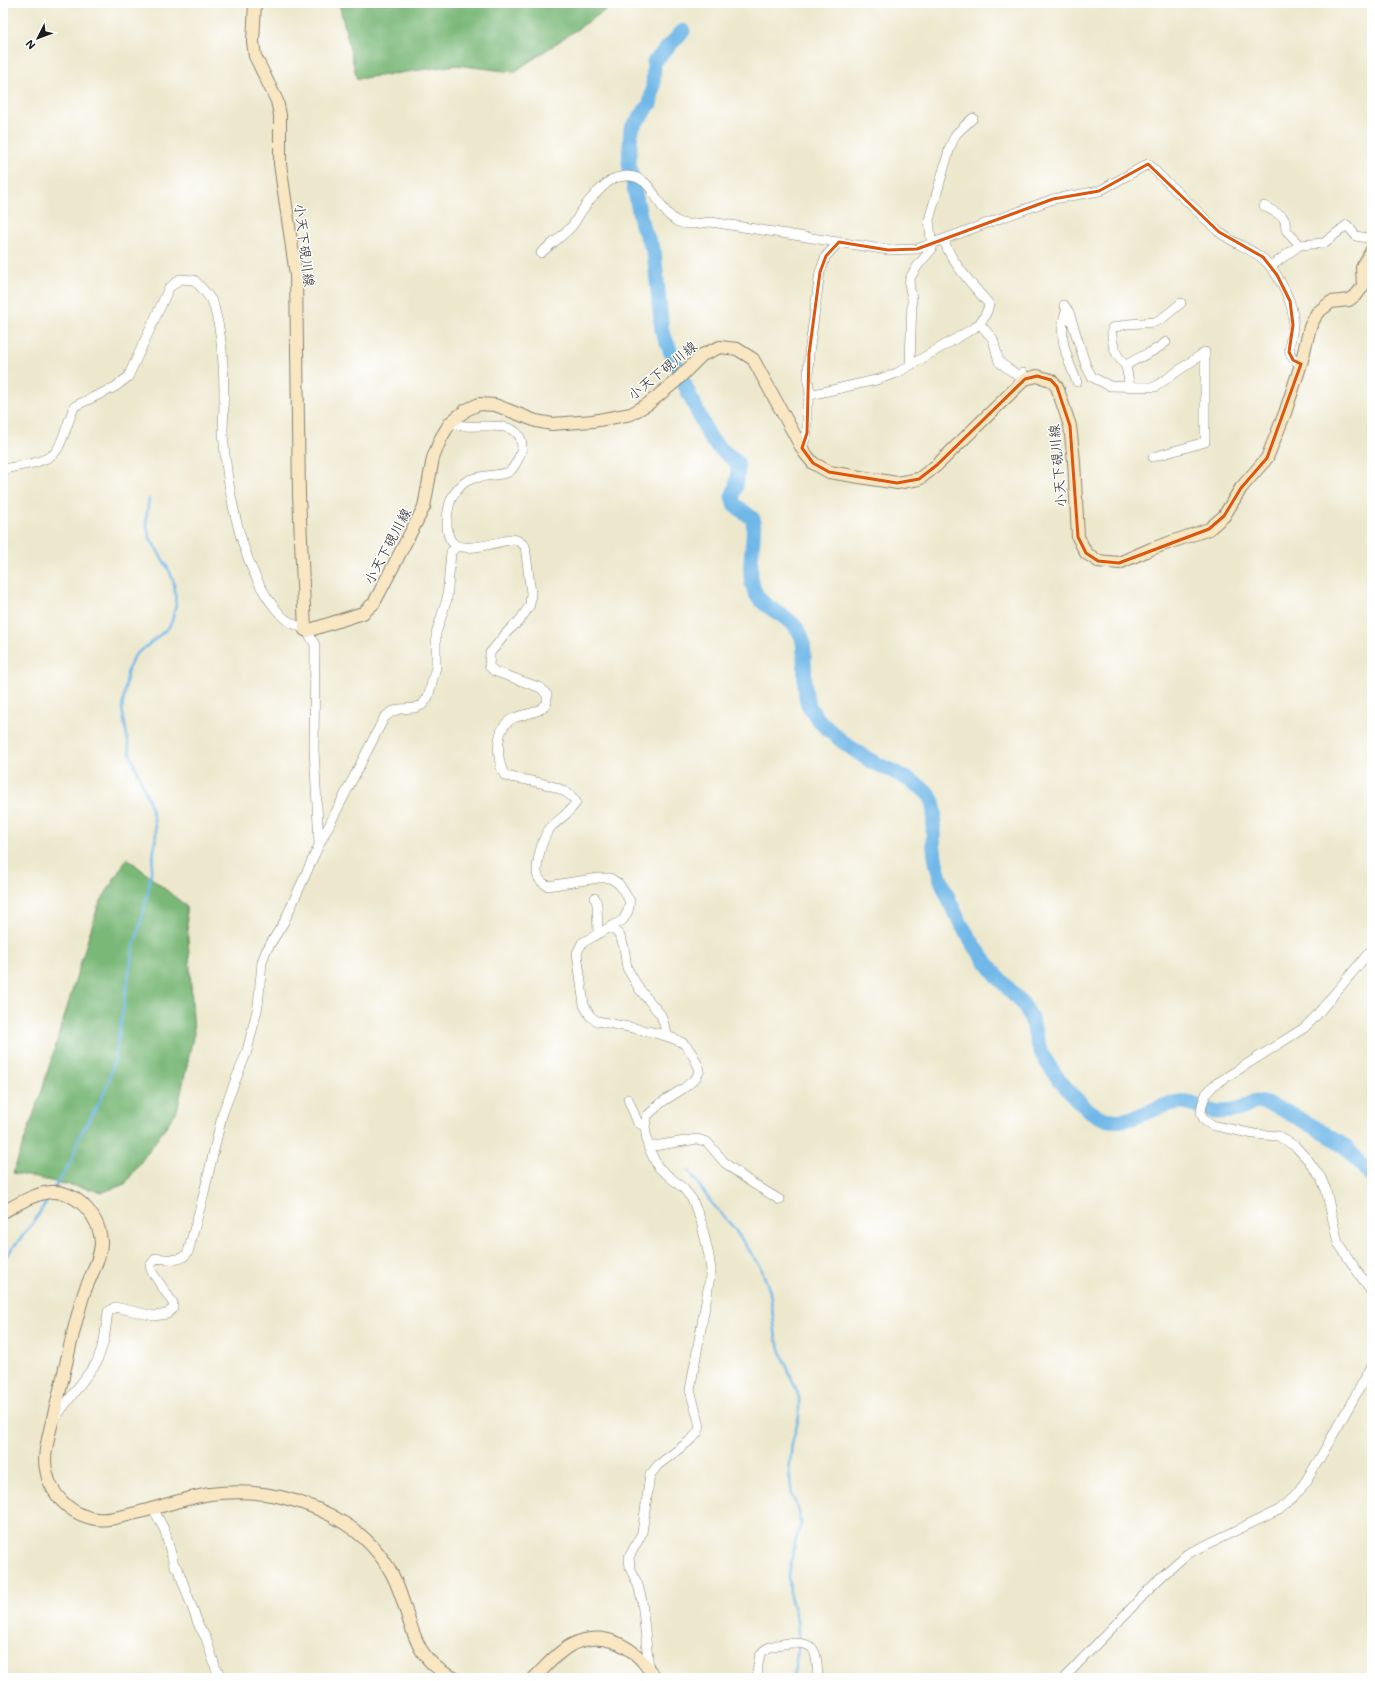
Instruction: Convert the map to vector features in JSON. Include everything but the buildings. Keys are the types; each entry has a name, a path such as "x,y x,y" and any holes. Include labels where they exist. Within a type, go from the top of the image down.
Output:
{"main road":[{"name":"小天下硯川線","path":"255,3 253,42 255,56 277,102 280,115 280,164 296,275 299,495 306,630 363,613 374,603 424,507 434,458 441,438 450,423 466,410 479,404 495,405 536,421 552,424 593,421 631,414 648,404 680,377 702,355 720,347 737,349 753,359 802,448 813,463 829,472 897,483 919,479 937,465 1025,378 1037,376 1051,380 1057,387 1070,426 1074,461 1078,537 1086,553 1098,561 1119,563 1151,549 1209,529 1224,516 1241,488 1267,458 1285,413 1301,364 1310,327 1317,313 1331,302 1349,300 1357,294 1362,286 1362,268 1372,250"},
{"path":"3,1212 37,1195 54,1192 71,1196 89,1210 99,1226 101,1244 84,1294 53,1420 45,1460 49,1480 58,1496 67,1506 82,1515 97,1519 116,1518 208,1495 233,1492 279,1497 305,1504 350,1526 364,1537 381,1556 393,1576 419,1649 438,1669 454,1678"},
{"path":"534,1678 559,1654 572,1645 591,1640 607,1640 623,1645 640,1657 652,1674"}],"street":[{"path":"910,365 910,320 912,299 909,283 915,270 932,249 929,220 950,147 956,134 973,118"},
{"path":"541,252 572,226 584,207 603,187 614,179 631,176 644,181 666,212 682,224 711,222 894,250 917,249 1053,199 1099,191 1148,164 1218,232 1228,239 1263,257 1271,266 1290,301 1293,318 1289,352 1293,360 1301,364"},
{"path":"1264,206 1282,216 1285,221 1286,230 1300,245"},
{"path":"1271,266 1300,245 1324,243 1347,225 1356,236 1372,239"},
{"path":"810,395 876,380 897,373 952,342 980,324 988,310 989,304 964,274 946,246 944,239"},
{"path":"802,448 807,433 807,406 810,395 808,379 809,354 820,272 826,256 839,242"},
{"path":"3,469 39,461 47,458 57,451 75,406 115,387 128,377 169,288 180,279 194,280 204,290 213,304 219,326 222,346 224,398 223,433 230,490 240,537 254,572 266,596 284,618 306,630 315,645 314,749 319,845"},
{"path":"1126,387 1129,382 1126,366 1120,360 1113,348 1112,328 1128,324 1155,322 1164,318 1181,303"},
{"path":"1077,382 1063,342 1062,321 1066,307 1069,312 1086,366 1092,377 1110,386 1155,387 1205,352 1205,442 1153,457"},
{"path":"980,324 993,339 999,362 1017,375 1023,373"},
{"path":"1126,366 1166,342"},
{"path":"450,423 465,426 507,427 515,431 521,440 522,449 517,462 510,472 468,481 453,494 449,507 447,526 448,535 451,541 457,546 465,548 513,539 525,546 531,593 530,605 520,620 508,631 490,653 489,666 494,671 541,688 547,695 547,703 540,710 512,718 505,725 499,740 499,763 505,776 557,788 573,796 576,802 572,809 550,828 542,843 537,872 542,883 548,886 598,878 610,878 619,884 630,901 628,911 623,920 582,943 577,953 584,1005 590,1016 597,1021 668,1037 684,1044 695,1058 700,1070 696,1078 662,1102 647,1116 645,1126 648,1147 658,1167 684,1189 692,1200 701,1221 711,1270 690,1390 700,1426 692,1439 658,1465 650,1475 642,1533 629,1558 630,1568 638,1585 642,1601 652,1674"},
{"path":"53,1420 97,1362 104,1340 108,1312 110,1310 115,1307 154,1316 168,1314 173,1308 150,1266 156,1258 179,1260 185,1257 188,1252 202,1201 223,1112 247,1051 253,1029 258,1006 262,962 266,951 284,922 319,845 384,718 391,712 422,705 428,697 436,667 436,634 447,599 451,552 457,546"},
{"path":"594,898 597,904 598,934"},
{"path":"611,926 620,936 624,947 627,968 640,990 661,1015 668,1037"},
{"path":"1372,949 1304,1028 1214,1085 1206,1094 1201,1109 1204,1120 1211,1125 1254,1134 1278,1136 1296,1146 1321,1178 1326,1190 1338,1243 1372,1293"},
{"path":"628,1099 638,1124 645,1126"},
{"path":"648,1147 697,1139 707,1142 725,1163 749,1181 780,1200"},
{"path":"1064,1678 1155,1582 1187,1554 1279,1510 1293,1498 1300,1490 1320,1458 1372,1366"},
{"path":"153,1508 164,1531 174,1565 178,1569 199,1626 206,1638 216,1669 225,1678"},
{"path":"757,1678 758,1662 762,1653 769,1646 803,1642 812,1648 816,1657 818,1678"}],"highlighted area":[{"path":"1148,164 1219,232 1263,257 1277,275 1290,301 1293,325 1289,352 1293,360 1301,364 1267,458 1241,488 1224,516 1209,529 1119,563 1098,561 1086,553 1078,537 1070,426 1057,387 1051,380 1037,376 1025,379 937,465 919,479 897,483 829,472 813,463 802,448 807,433 809,354 820,272 826,256 839,242 888,250 917,249 1053,199 1099,191"}],"green space":[{"path":"339,3 609,3 607,9 514,72 456,65 357,79"},
{"path":"127,858 186,906 194,1033 177,1111 125,1184 103,1192 13,1173 42,1090 98,906"}],"waterway":[{"path":"683,31 654,62 653,88 650,104 631,129 629,164 642,225 654,252 662,331 682,379 710,438 718,447 737,462 737,480 732,496 734,504 753,519 754,528 751,565 752,583 759,599 793,624 802,638 804,648 806,697 812,711 828,729 849,747 871,761 914,783 928,794 934,807 933,837 937,866 944,889 955,913 983,958 1028,1012 1032,1020 1039,1047 1049,1066 1083,1105 1100,1117 1110,1120 1121,1120 1180,1102 1189,1103 1215,1112 1238,1110 1256,1102 1264,1103 1288,1113 1337,1141 1352,1153 1372,1178"},
{"path":"54,1188 72,1160 79,1137 99,1103 108,1084 115,1057 133,949 142,919 149,887 156,835 154,819 149,801 130,753 122,709 128,669 135,655 169,627 176,605 174,583 169,570 150,538 147,528 146,519 149,499"},
{"path":"689,1170 710,1201 733,1227 761,1267 770,1292 776,1339 799,1397 799,1417 792,1444 789,1472 792,1495 799,1512 801,1523 793,1550 789,1576 790,1596 797,1621 799,1643 793,1678"},
{"path":"3,1260 33,1223 50,1196"}]}
